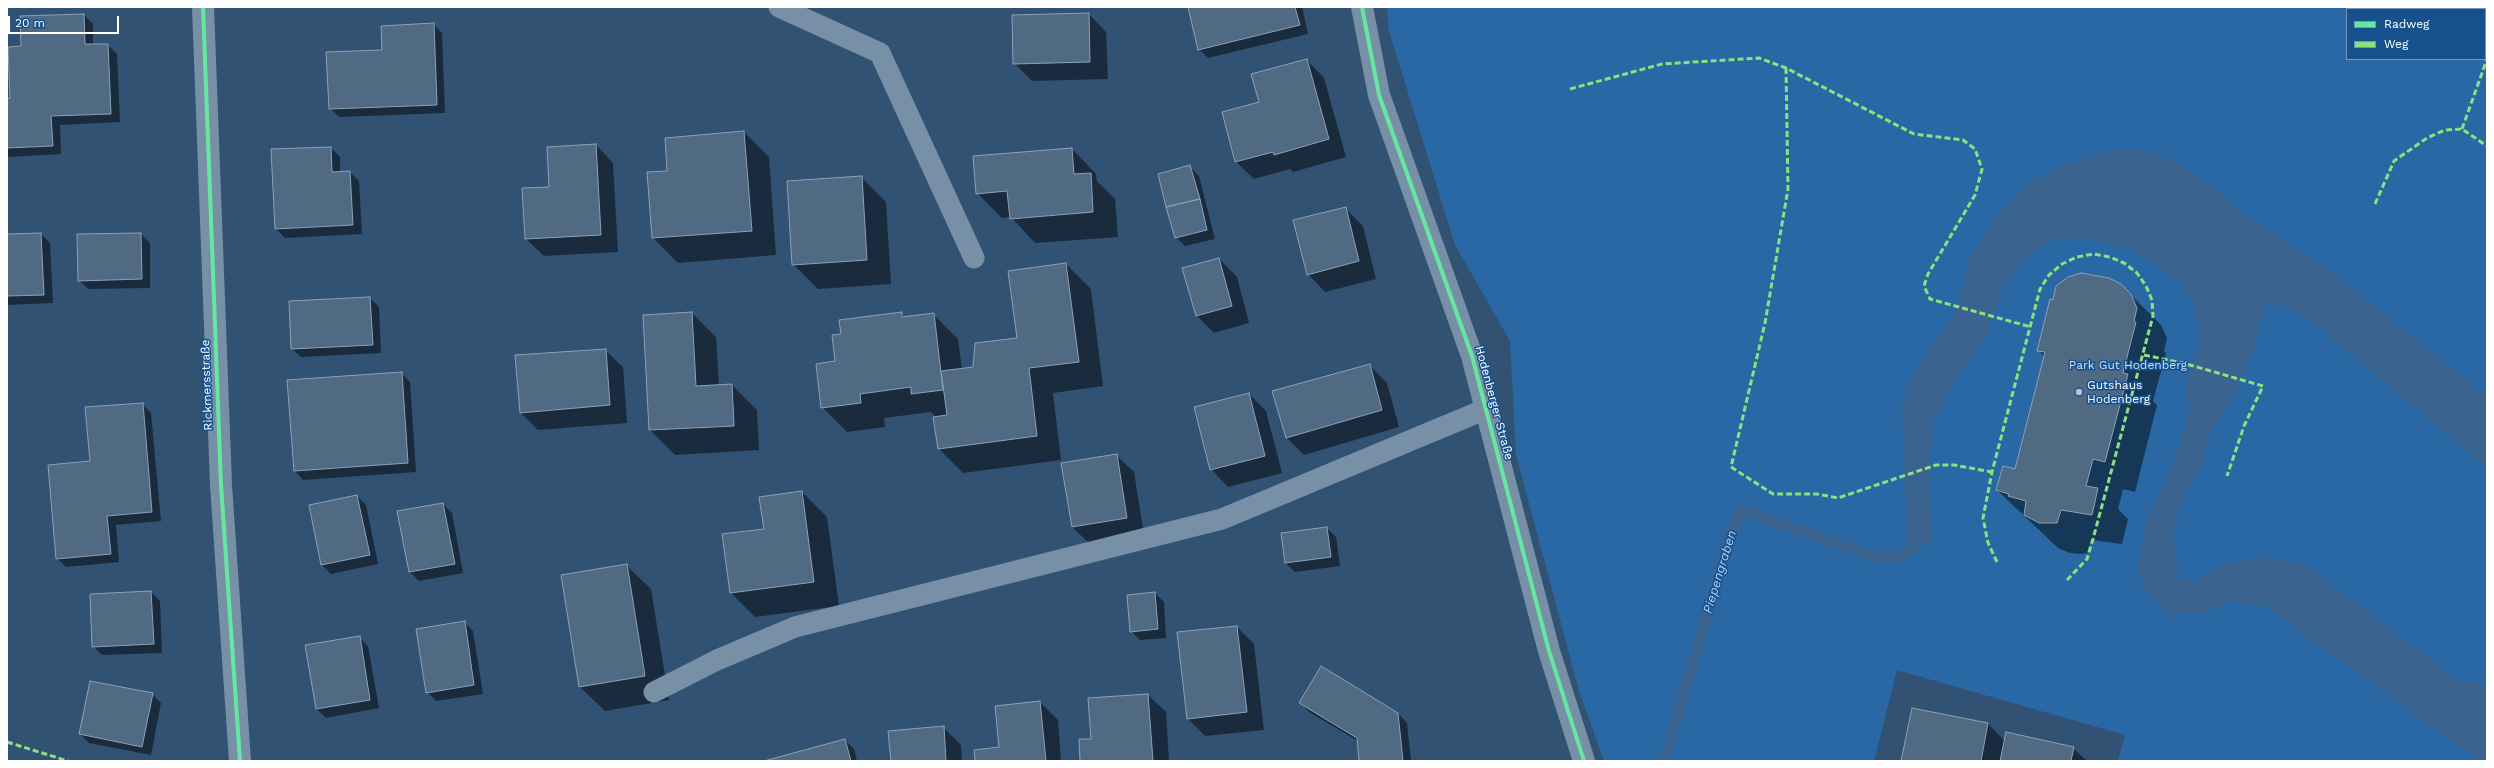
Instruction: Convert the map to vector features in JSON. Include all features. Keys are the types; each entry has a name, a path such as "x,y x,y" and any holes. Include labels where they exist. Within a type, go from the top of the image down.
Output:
{"street":[{"name":"Rickmersstraße","path":"203,7 221,485 240,761"},
{"name":"Hodenberger Straße","path":"1362,7 1378,96 1472,356 1549,651 1584,761"}],"lane":[{"path":"779,7 880,53 974,258"},
{"path":"654,692 717,660 795,627 1222,519 1486,409"}],"green space":[{"name":"Park Gut Hodenberg","path":"1387,7 2487,7 2487,761 2118,761 2125,735 1897,670 1874,761 1604,761 1579,691 1516,455 1510,341 1455,245 1389,31"}],"shaded area":[{"path":"2114,150 2141,150 2175,161 2207,183 2246,216 2342,280 2487,396 2487,468 2314,324 2281,305 2267,303 2251,357 2233,396 2212,429 2199,469 2179,509 2173,539 2179,579 2195,581 2221,565 2266,557 2308,566 2455,679 2487,685 2487,761 2479,761 2265,606 2231,601 2197,614 2167,614 2150,595 2137,571 2146,524 2170,470 2188,418 2191,403 2185,394 2187,377 2201,338 2195,308 2180,284 2159,267 2127,249 2087,238 2054,239 2025,258 2002,291 1985,337 1956,378 1933,424 1930,453 1931,541 1912,550 1906,532 1902,406 1907,384 1953,316 1964,284 1969,258 1996,218 2030,181 2072,162"}],"building":[{"path":"1188,7 1295,7 1300,25 1198,50"},
{"path":"1089,13 1090,62 1013,64 1012,15"},
{"path":"84,14 85,44 108,44 111,114 51,116 53,146 7,148 7,98 10,98 8,47 21,46 20,16"},
{"path":"434,23 437,105 329,109 326,52 382,50 381,26"},
{"path":"1307,59 1329,139 1274,155 1273,152 1235,162 1222,112 1259,102 1251,74"},
{"path":"744,131 752,231 652,238 647,172 667,171 665,138"},
{"path":"596,144 601,235 525,239 522,188 549,187 547,147"},
{"path":"331,147 332,172 350,171 353,225 275,229 271,149"},
{"path":"1072,148 1074,174 1091,173 1093,212 1010,219 1007,191 976,194 973,156"},
{"path":"1190,165 1200,199 1166,207 1158,174"},
{"path":"862,176 867,260 792,265 787,181"},
{"path":"1200,199 1207,230 1175,238 1166,207"},
{"path":"1346,207 1359,261 1307,275 1293,220"},
{"path":"41,233 44,295 7,296 7,234"},
{"path":"141,233 142,279 78,281 77,234"},
{"path":"1219,258 1232,306 1196,316 1182,268"},
{"path":"1066,263 1079,362 1029,368 1037,436 938,449 933,417 947,415 941,371 973,367 975,343 1017,338 1008,271"},
{"name":"Gutshaus Hodenberg","path":"2081,273 2109,278 2121,284 2131,294 2137,308 2134,321 2136,322 2123,373 2128,374 2105,462 2093,459 2086,486 2098,488 2092,515 2061,510 2057,523 2039,523 2024,515 2026,501 2008,496 2009,494 1996,490 2003,466 2015,469 2045,352 2037,351 2050,299 2053,300 2056,286 2068,277"},
{"path":"370,297 373,345 291,349 289,301"},
{"path":"692,312 696,386 732,384 734,426 649,430 643,315"},
{"path":"902,312 902,317 934,313 943,390 911,394 911,387 860,394 861,403 821,408 816,364 835,361 832,335 841,334 839,320"},
{"path":"606,349 610,405 520,413 515,355"},
{"path":"1370,364 1382,410 1286,438 1272,391"},
{"path":"402,372 408,463 294,471 287,380"},
{"path":"1249,393 1265,456 1210,470 1194,407"},
{"path":"143,403 152,512 107,516 111,554 56,559 48,465 90,461 85,407"},
{"path":"1117,454 1127,518 1072,527 1061,463"},
{"path":"802,491 814,582 730,593 722,534 764,529 759,497"},
{"path":"357,495 370,555 321,565 309,505"},
{"path":"443,503 455,564 409,572 397,511"},
{"path":"1327,527 1331,557 1285,563 1281,533"},
{"path":"627,564 645,676 579,687 561,575"},
{"path":"151,591 154,644 92,647 90,594"},
{"path":"1155,592 1158,629 1130,632 1127,595"},
{"path":"465,621 474,685 426,693 416,629"},
{"path":"1237,626 1247,712 1187,719 1177,632"},
{"path":"360,636 370,700 316,709 305,645"},
{"path":"1321,666 1398,713 1403,761 1359,761 1357,738 1299,703"},
{"path":"90,681 153,693 142,747 79,734"},
{"path":"1148,694 1153,761 1080,761 1079,739 1091,739 1088,698"},
{"path":"1040,701 1046,761 975,761 974,750 999,747 995,706"},
{"path":"1912,708 1988,723 1981,761 1901,761"},
{"path":"944,726 946,761 891,761 888,731"},
{"path":"2006,732 2074,747 2071,761 2000,761"},
{"path":"845,739 851,761 764,761"}],"waterway":[{"name":"Piepengraben","path":"1664,761 1733,526 1743,510 1873,557 1896,558 1912,550"}],"marked path":[{"path":"1570,89 1662,64 1759,58 1786,68 1914,134 1963,140 1975,149 1982,169 1975,195 1928,274 1924,286 1930,299 2031,327"},
{"path":"2462,129 2487,59"},
{"path":"1786,68 1788,189 1765,323 1731,467 1773,494 1817,494 1838,498 1936,465 1954,465 1992,472"},
{"path":"2375,204 2394,161 2427,138 2445,130 2462,129 2487,146"},
{"path":"1997,562 1988,543 1983,518 1992,472 2040,289 2049,275 2062,264 2077,257 2093,254 2110,257 2124,263 2137,273 2146,286 2152,300 2153,316 2087,559 2067,580"},
{"path":"2144,355 2183,363 2263,386 2244,426 2227,476"},
{"path":"7,742 68,761"}],"cycle path":[{"path":"203,7 221,485 240,761"},
{"path":"1362,7 1379,95 1472,356 1549,651 1584,761"}],"place":[{"name":"Gutshaus Hodenberg","path":"2079,392"}]}
